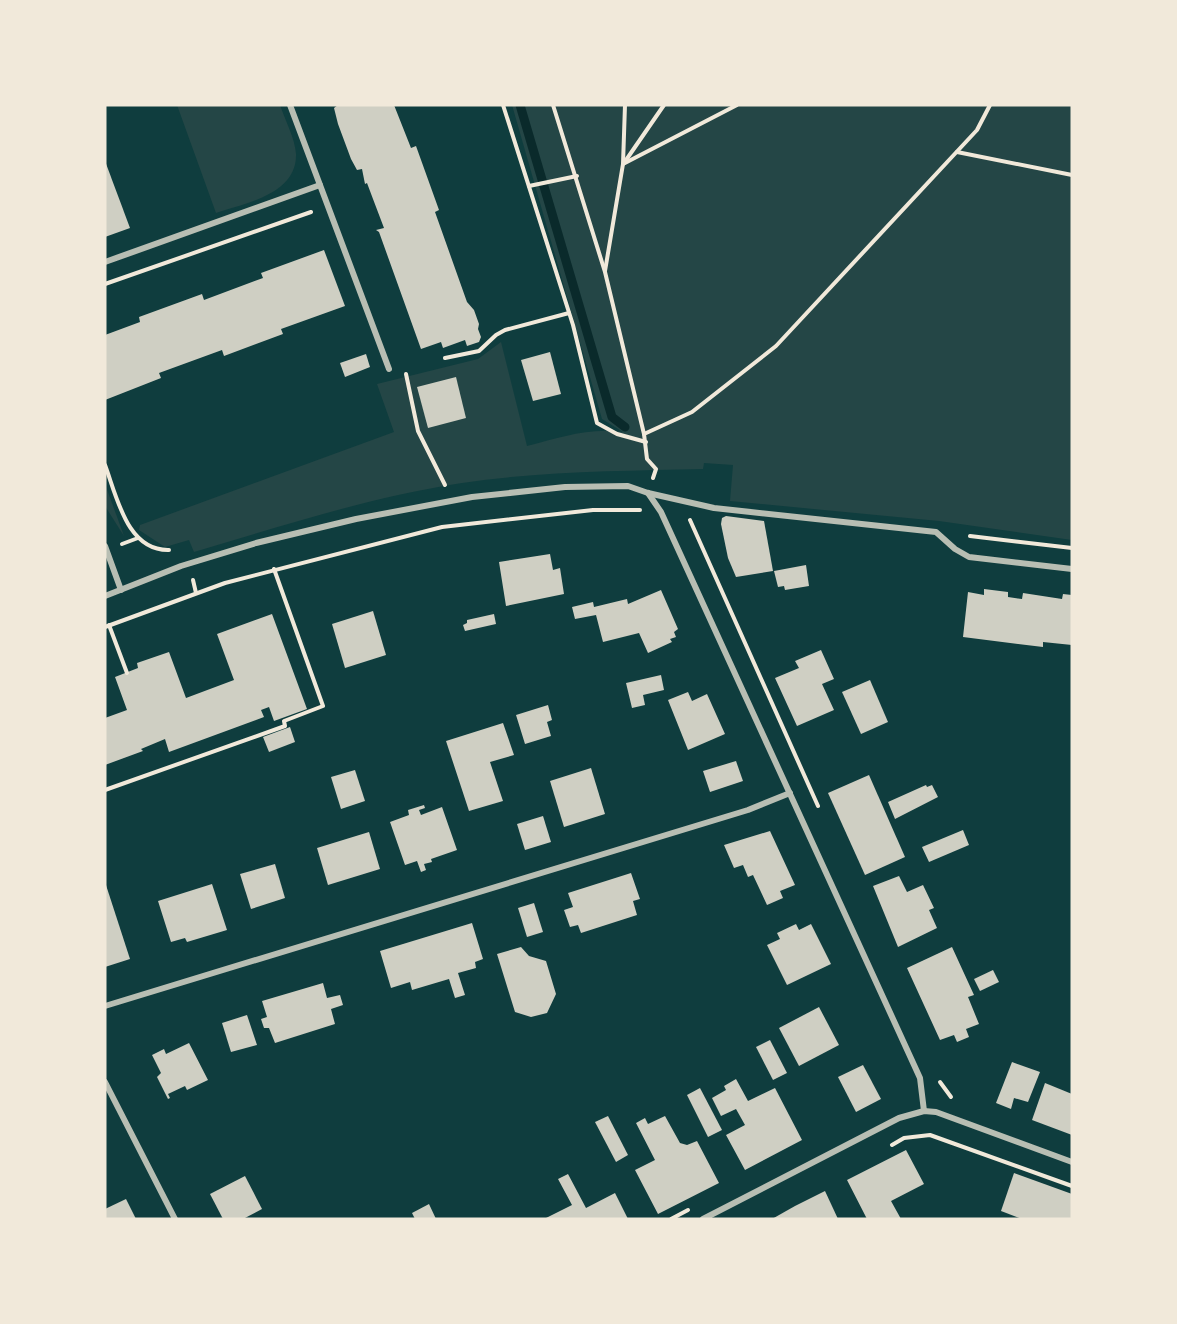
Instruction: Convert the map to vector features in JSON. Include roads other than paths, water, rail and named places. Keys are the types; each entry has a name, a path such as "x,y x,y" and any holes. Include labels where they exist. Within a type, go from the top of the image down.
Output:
{"street":[{"path":"290,105 390,369"},
{"path":"105,262 320,184"},
{"path":"105,596 189,564 300,532 452,500 565,487 628,486 648,494 714,508 936,532 955,549 969,556 1072,569"},
{"path":"648,494 661,512 920,1078 924,1111"},
{"path":"105,546 121,590"},
{"path":"105,1006 748,810 790,793"},
{"path":"105,1082 175,1219"},
{"path":"703,1219 899,1118 924,1111 955,1118 1072,1162"}],"waterway":[{"path":"520,105 612,417 625,427"}]}
